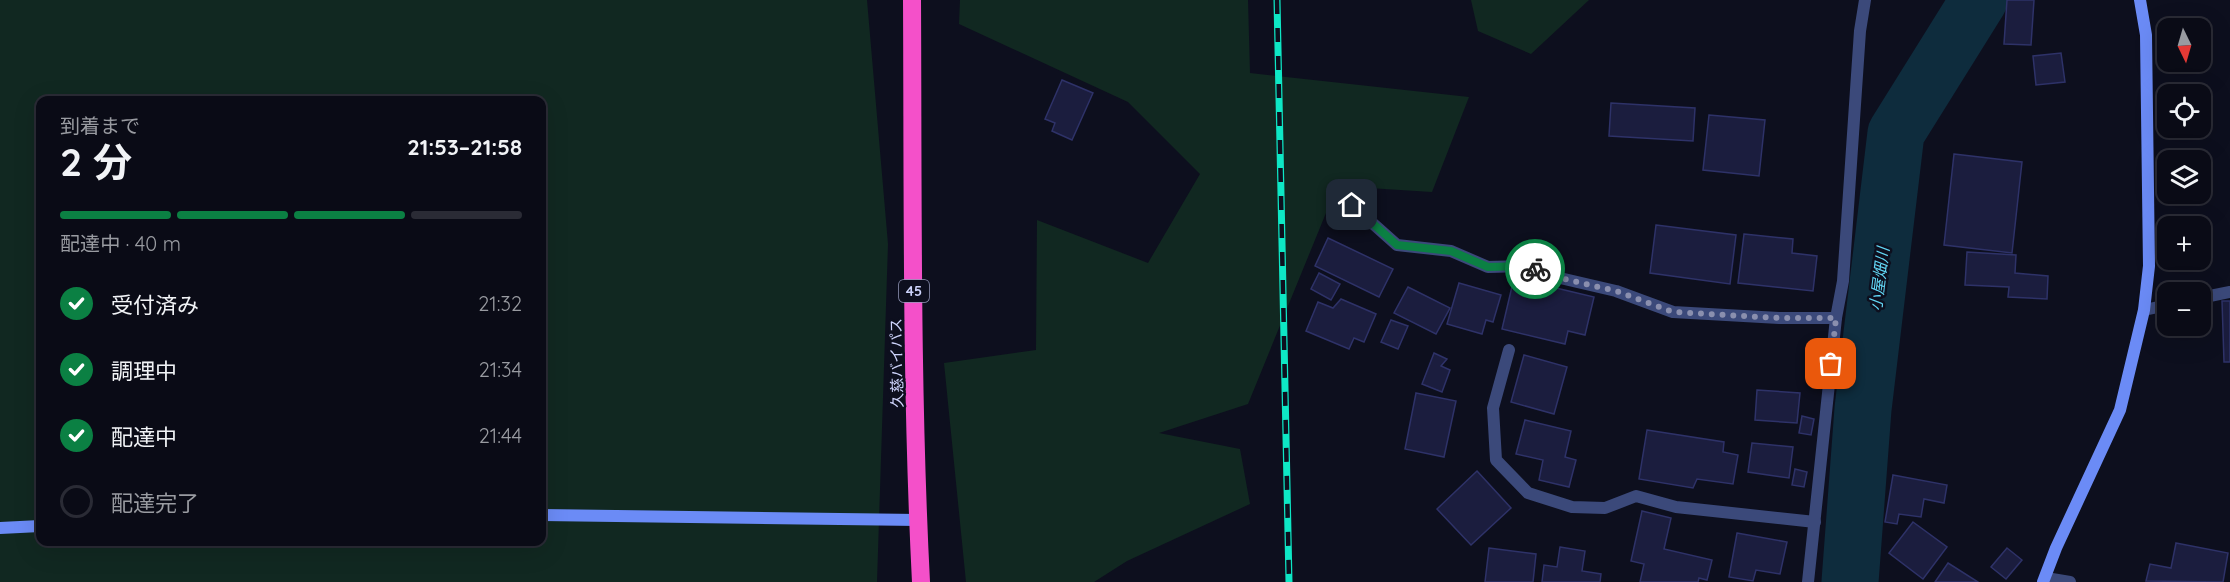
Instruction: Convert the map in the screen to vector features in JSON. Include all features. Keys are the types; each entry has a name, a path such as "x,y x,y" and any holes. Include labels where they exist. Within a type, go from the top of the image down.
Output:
{"highway":[{"name":"久慈バイパス","path":"912,0 918,520 921,582"}],"street":[{"path":"1808,582 1836,318 1843,281 1860,31 1865,0"},
{"path":"2070,582 2045,580 2056,548 2120,410 2144,310 2149,266 2147,58 2140,0"},
{"path":"1352,205 1397,245 1451,251 1488,267 1526,266 1560,278 1616,291 1673,312 1779,318 1836,318"},
{"path":"2211,296 2230,292"},
{"path":"2144,310 2157,307"},
{"path":"1509,350 1493,408 1496,460 1528,493 1572,507 1605,508 1636,496 1676,507 1815,522"},
{"path":"546,515 918,520"},
{"path":"0,528 36,526"}],"green space":[{"path":"0,0 867,0 888,244 877,582 0,582"},
{"path":"960,0 1248,0 1250,73 1469,97 1432,192 1337,186 1248,404 1159,433 1240,449 1250,504 1127,561 1094,582 966,582 944,363 1036,350 1037,220 1148,263 1200,174 1128,102 959,24"},
{"path":"1471,0 1589,0 1531,54 1478,31"}],"building":[{"path":"2007,0 2034,0 2031,45 2004,44"},
{"path":"2061,53 2065,82 2036,85 2033,56"},
{"path":"1062,80 1093,93 1072,140 1052,131 1055,123 1045,119"},
{"path":"1611,103 1695,108 1693,141 1609,136"},
{"path":"1709,115 1765,120 1759,176 1703,170"},
{"path":"1954,154 2022,162 2012,253 1944,245"},
{"path":"1656,225 1736,235 1730,284 1650,273"},
{"path":"1744,234 1793,239 1792,253 1817,256 1813,291 1738,283"},
{"path":"1328,238 1393,269 1379,297 1315,266"},
{"path":"1967,252 2016,255 2015,273 2048,276 2047,299 2008,297 2009,287 1965,285"},
{"path":"1319,273 1340,284 1331,300 1311,289"},
{"path":"1514,278 1594,297 1585,335 1568,331 1565,344 1502,329"},
{"path":"1459,283 1501,295 1493,322 1486,320 1482,334 1447,324"},
{"path":"1408,287 1450,308 1436,334 1394,313"},
{"path":"1341,299 1376,314 1364,342 1354,338 1349,349 1306,331 1318,302 1333,308"},
{"path":"2222,301 2230,301 2230,362 2224,362"},
{"path":"1391,320 1408,326 1398,349 1381,342"},
{"path":"1434,353 1447,359 1441,366 1450,370 1442,392 1422,384"},
{"path":"1524,355 1567,367 1554,414 1511,402"},
{"path":"1757,390 1800,393 1797,423 1755,420"},
{"path":"1416,393 1456,401 1444,457 1405,449"},
{"path":"1802,416 1814,419 1811,435 1799,433"},
{"path":"1525,420 1571,431 1565,457 1576,460 1569,487 1539,480 1543,460 1516,454"},
{"path":"1647,430 1724,442 1723,452 1738,455 1733,484 1697,479 1693,488 1639,479"},
{"path":"1752,443 1793,447 1789,478 1748,472"},
{"path":"1795,469 1807,472 1804,487 1792,485"},
{"path":"1477,471 1511,508 1471,545 1437,509"},
{"path":"1893,475 1947,485 1944,503 1924,499 1921,517 1899,514 1897,524 1885,522"},
{"path":"1642,511 1671,518 1664,549 1712,560 1707,580 1699,578 1698,582 1640,582 1644,564 1631,561"},
{"path":"1913,522 1947,547 1923,579 1889,553"},
{"path":"1737,533 1787,542 1780,574 1756,570 1753,581 1729,577"},
{"path":"2176,543 2228,553 2223,582 2146,581 2150,564 2171,568"},
{"path":"1560,547 1585,551 1582,571 1601,574 1600,582 1542,582 1544,565 1557,567"},
{"path":"1489,548 1536,554 1533,582 1485,582"},
{"path":"2007,548 2022,560 2006,579 1991,567"},
{"path":"1948,563 1978,582 1935,582"}],"waterway":[{"name":"小屋畑川","path":"1850,582 1863,409 1896,133 1979,0"}],"railway":[{"path":"1277,0 1289,582"}],"way so far":[{"path":"1535,269 1560,278 1616,291 1673,312 1779,318 1836,318 1831,364"}],"route":[{"path":"1352,205 1397,245 1451,251 1488,267 1526,266 1535,269"}]}
